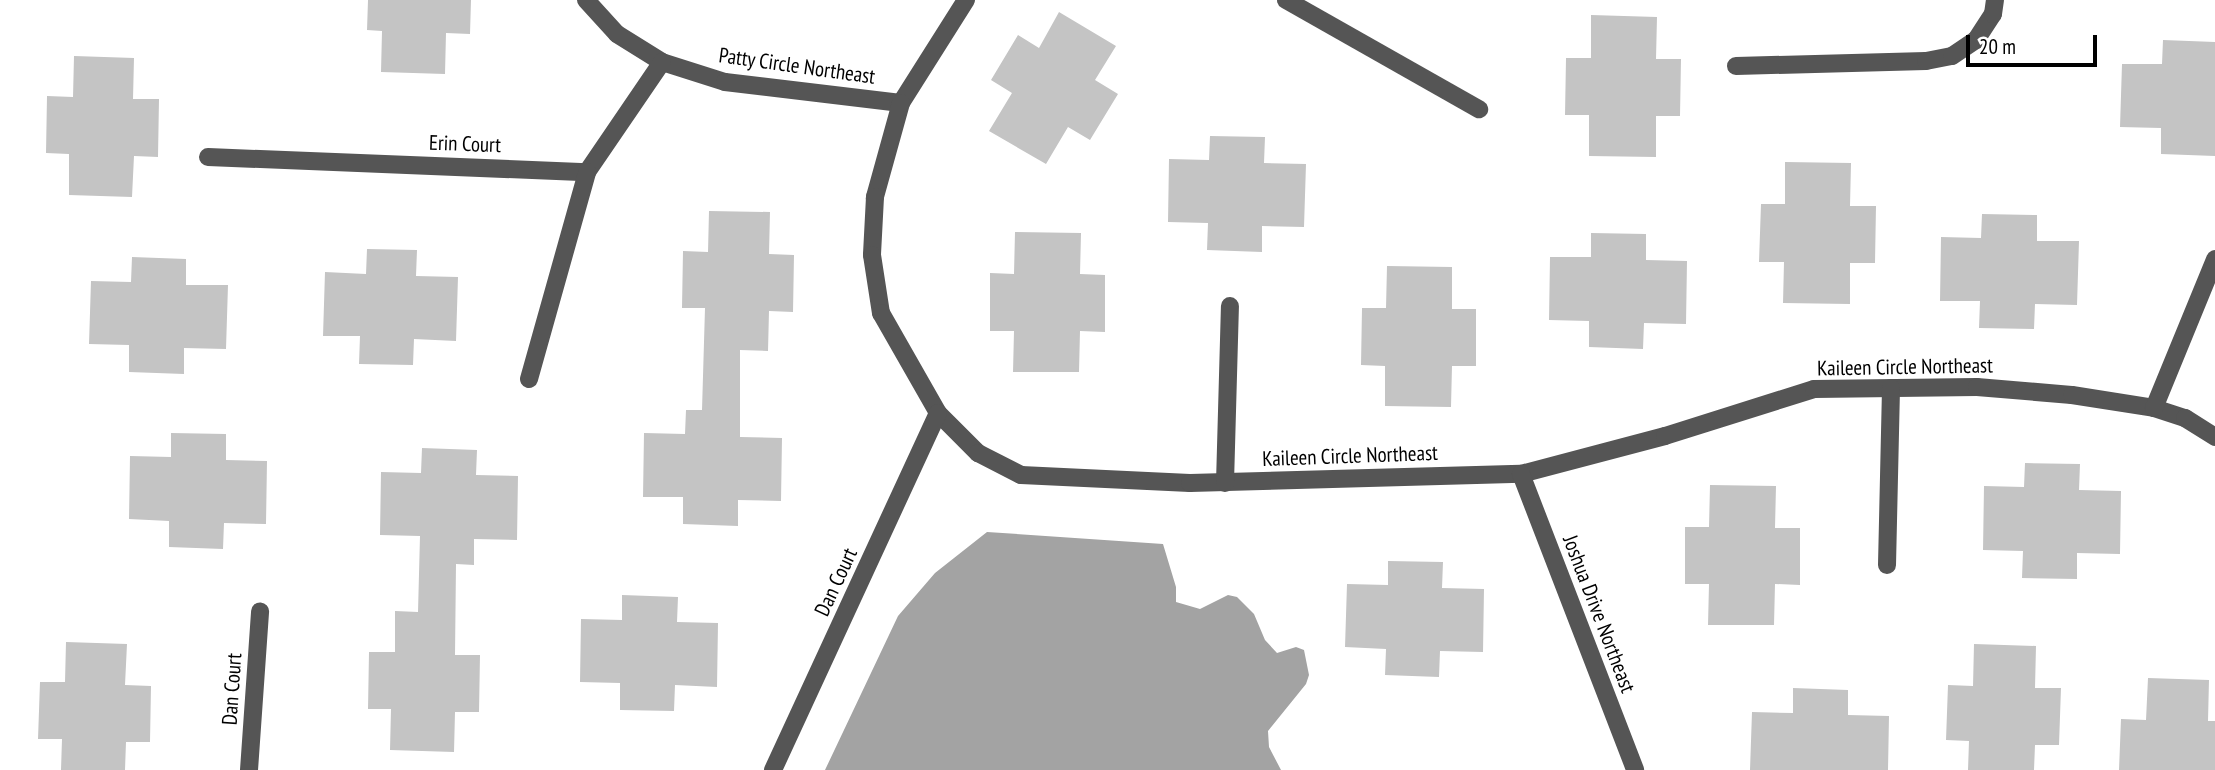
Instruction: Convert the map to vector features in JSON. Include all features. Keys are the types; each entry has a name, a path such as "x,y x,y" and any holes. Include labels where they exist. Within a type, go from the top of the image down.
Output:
{"street":[{"name":"Patty Circle Northeast","path":"586,0 617,34 662,62 725,82 901,103"},
{"name":"Kaileen Circle Northeast","path":"966,0 901,103 875,197 872,254 881,313 938,413 978,453 1021,475 1225,483 1521,474 1665,436 1814,389 1977,387 2154,408 2185,418 2215,437"},
{"path":"1286,0 1479,109"},
{"path":"1736,66 1926,61 1952,56 1976,40 1993,14 1995,0"},
{"path":"529,379 587,172 662,62"},
{"name":"Erin Court","path":"208,157 587,172"},
{"path":"2154,408 2215,259"},
{"path":"1225,483 1230,306"},
{"path":"1887,565 1891,388"},
{"name":"Dan Court","path":"773,770 938,413"},
{"name":"Joshua Drive Northeast","path":"1521,474 1634,770"},
{"name":"Dan Court","path":"249,770 260,611"}],"shaded area":[{"path":"987,532 1163,544 1176,587 1176,602 1200,609 1228,595 1237,597 1254,614 1265,640 1277,653 1296,647 1304,650 1309,675 1306,684 1268,731 1269,747 1281,770 825,770 898,616 935,573"}],"building":[{"path":"368,0 471,0 470,34 446,33 445,74 381,72 382,31 367,30"},
{"path":"1059,12 1116,46 1095,80 1118,94 1090,140 1068,127 1046,164 989,131 1012,93 991,80 1018,35 1039,48"},
{"path":"1591,15 1657,17 1656,59 1681,59 1680,116 1656,116 1656,157 1589,156 1589,115 1565,115 1566,58 1591,58"},
{"path":"2163,40 2215,42 2215,156 2161,154 2161,128 2120,127 2122,64 2162,64"},
{"path":"74,56 134,58 133,99 159,99 158,157 134,156 132,197 69,195 69,154 46,153 47,96 73,97"},
{"path":"1210,136 1265,137 1264,163 1306,164 1304,227 1262,226 1262,252 1207,250 1208,223 1168,222 1169,159 1209,160"},
{"path":"1785,162 1851,163 1850,206 1876,206 1875,263 1850,263 1850,304 1783,303 1784,262 1759,262 1761,204 1785,204"},
{"path":"709,211 770,212 769,254 794,255 793,312 769,311 768,351 740,350 740,437 782,438 781,501 738,500 738,526 683,524 683,497 643,497 644,433 685,434 686,410 702,410 705,308 682,308 683,251 708,252"},
{"path":"1982,214 2037,215 2037,241 2079,241 2077,305 2035,304 2034,329 1979,328 1980,301 1940,301 1941,237 1981,238"},
{"path":"1015,232 1081,233 1080,274 1105,275 1105,332 1080,331 1079,372 1013,372 1014,331 990,331 990,273 1014,274"},
{"path":"1591,233 1646,234 1646,260 1687,261 1686,324 1644,323 1643,349 1589,347 1589,321 1549,320 1550,257 1591,257"},
{"path":"367,249 417,250 416,276 458,277 456,341 414,339 413,365 359,364 360,336 323,336 325,272 366,274"},
{"path":"132,257 186,259 186,285 228,285 226,349 184,348 184,374 129,372 129,345 89,344 91,281 131,282"},
{"path":"1387,266 1452,267 1452,309 1476,309 1476,366 1452,366 1451,407 1385,406 1385,366 1361,365 1362,308 1386,308"},
{"path":"171,433 226,434 226,460 267,461 266,524 224,523 223,549 169,547 169,521 129,519 130,456 171,457"},
{"path":"422,448 477,450 476,475 518,476 517,540 474,539 474,565 456,564 455,655 480,655 479,712 455,712 454,752 390,750 391,709 368,709 369,652 395,652 395,611 418,612 420,536 380,535 381,472 421,473"},
{"path":"2025,463 2080,464 2079,490 2121,491 2120,554 2077,553 2077,579 2022,578 2023,551 1983,550 1984,486 2024,487"},
{"path":"1710,485 1776,486 1775,528 1800,528 1800,585 1775,584 1774,625 1708,625 1709,584 1685,584 1685,527 1709,527"},
{"path":"1388,561 1443,562 1442,588 1484,589 1483,652 1440,651 1439,677 1385,675 1386,649 1345,647 1347,584 1388,585"},
{"path":"622,595 678,597 677,622 718,623 717,687 675,685 674,711 620,710 620,683 580,682 581,619 622,620"},
{"path":"66,642 127,644 125,685 151,686 150,742 126,742 125,770 61,770 62,739 38,739 40,682 65,682"},
{"path":"1974,644 2036,646 2035,688 2061,688 2059,745 2035,745 2034,770 1968,770 1969,741 1946,740 1948,685 1973,686"},
{"path":"2148,678 2209,680 2208,721 2215,721 2215,770 2119,770 2121,719 2146,720"},
{"path":"1793,688 1848,690 1848,715 1889,716 1888,770 1750,770 1752,712 1793,713"}]}
